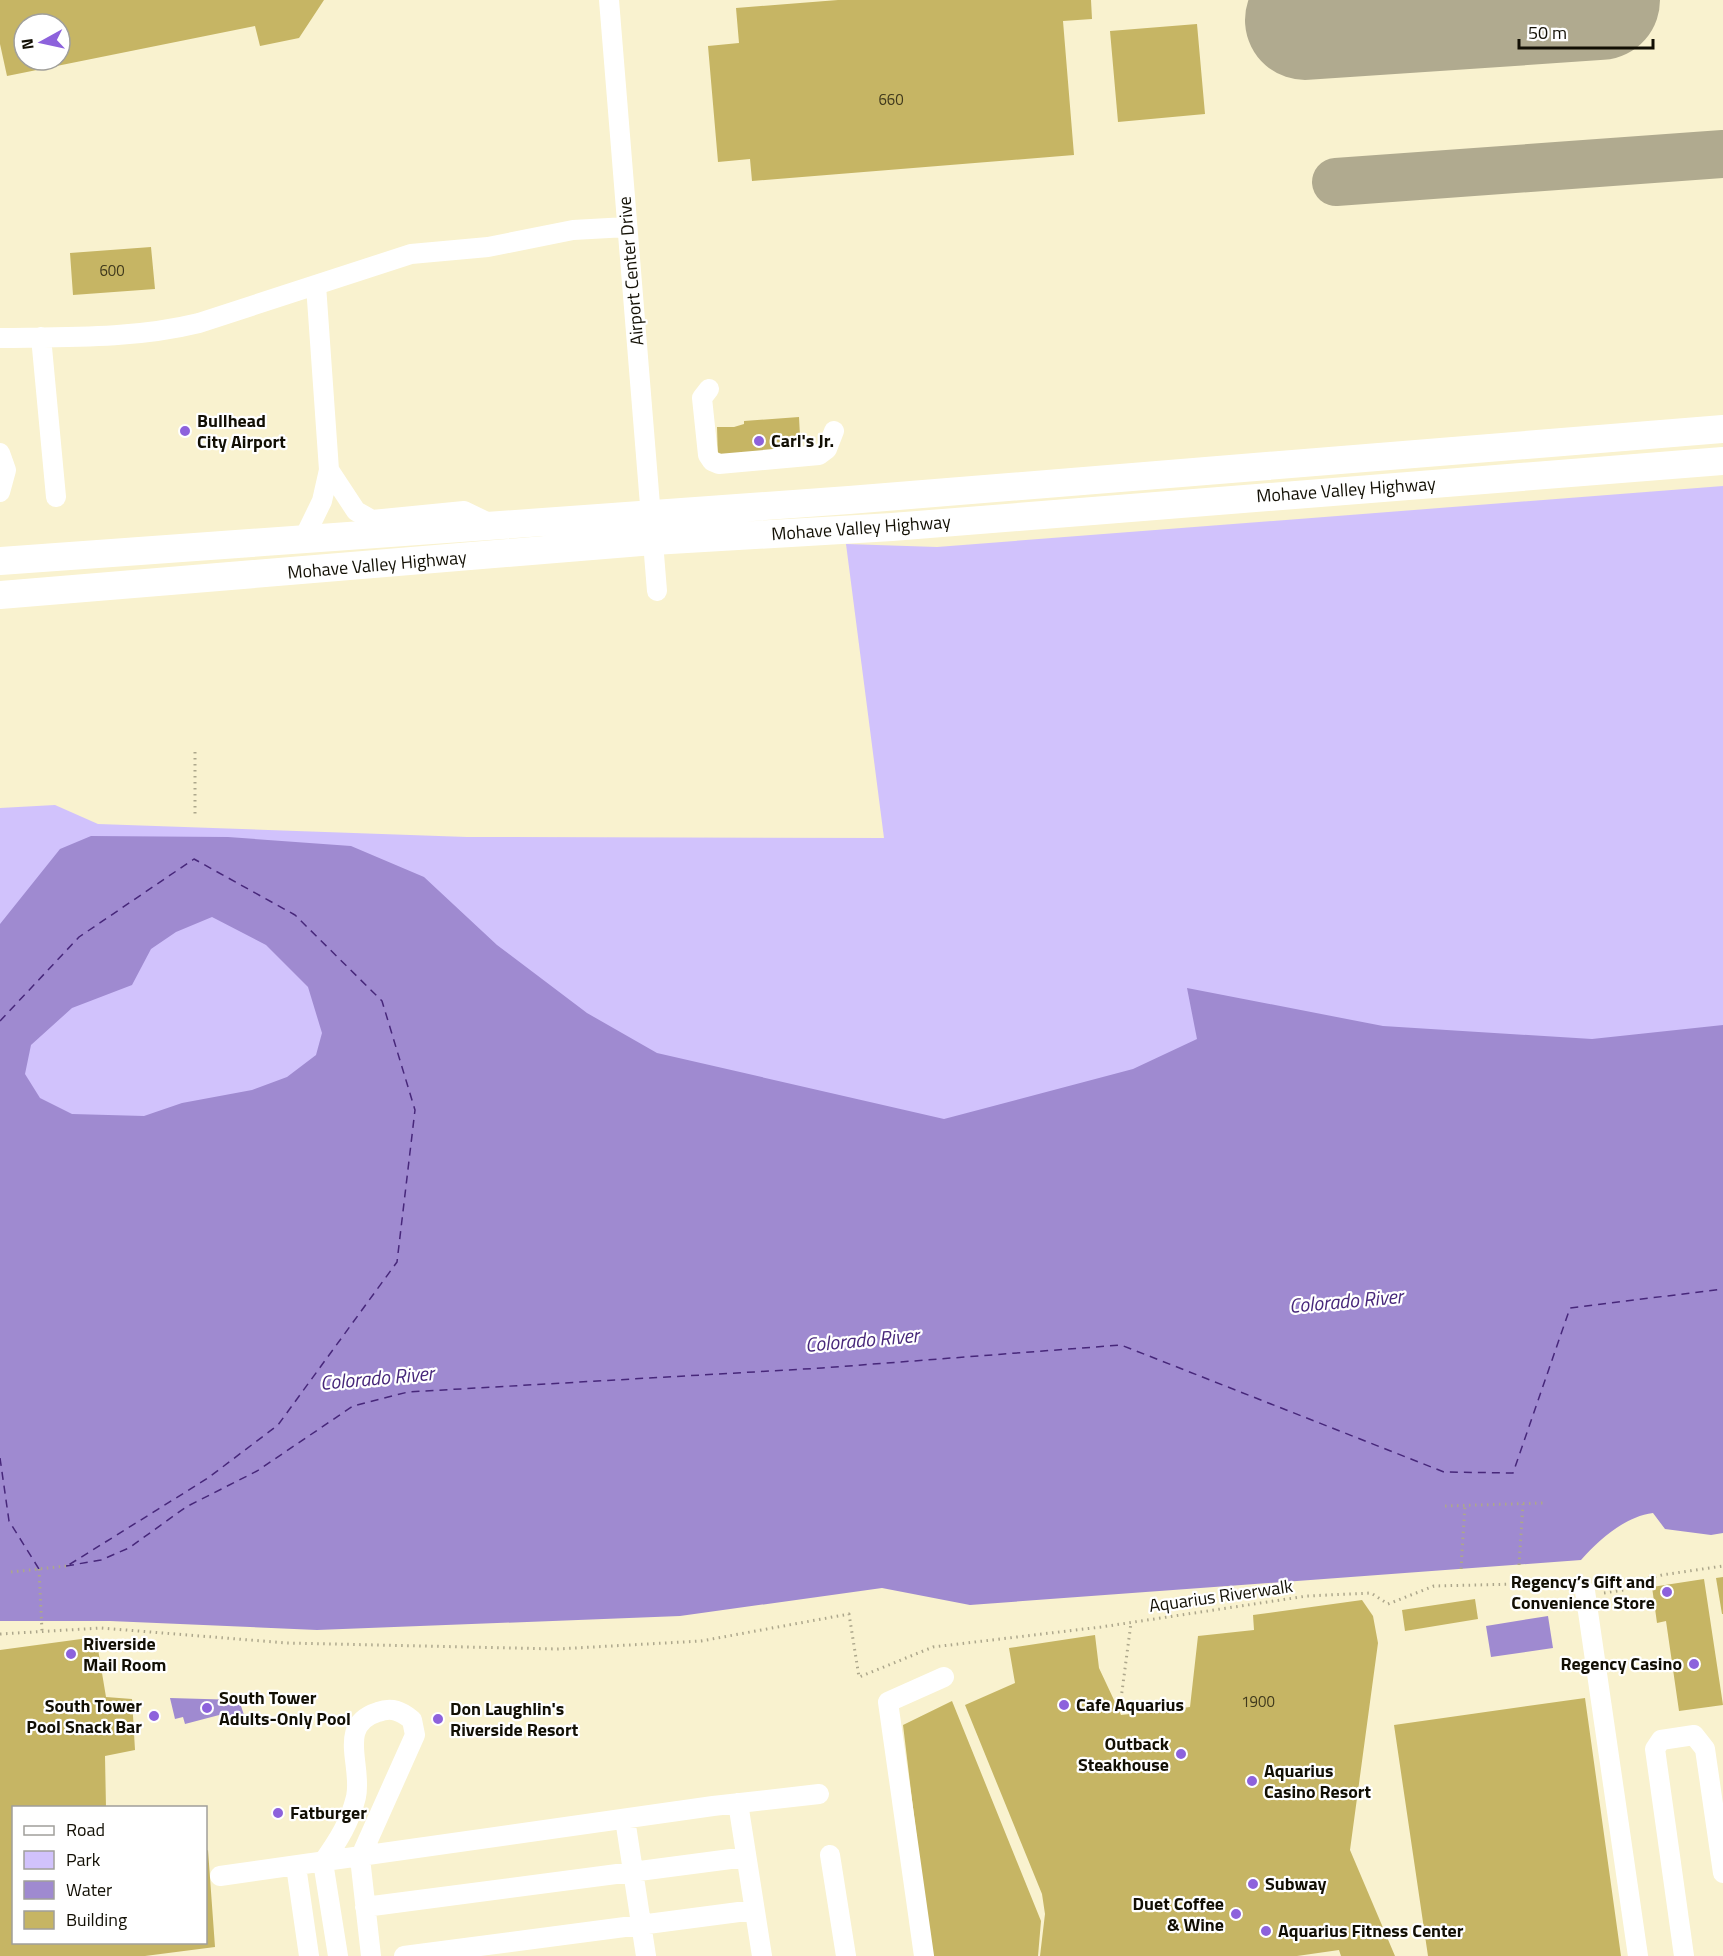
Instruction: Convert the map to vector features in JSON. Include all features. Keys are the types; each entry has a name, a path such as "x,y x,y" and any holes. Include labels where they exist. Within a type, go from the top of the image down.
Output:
{"highway":[{"name":"Mohave Valley Highway","path":"0,596 651,528 1723,429"},
{"name":"Mohave Valley Highway","path":"0,561 495,526 892,527 1723,461"}],"street":[{"name":"Airport Center Drive","path":"609,0 657,591"},
{"path":"0,338 164,332 200,324 411,254 488,247 573,230 627,227"},
{"path":"303,540 322,501 329,470 316,285"},
{"path":"41,337 56,497"},
{"path":"709,389 702,398 708,455 712,461 719,464 819,455 827,449 834,431"},
{"path":"0,453 6,470 0,492"},
{"path":"329,470 356,511 372,520 464,511 495,526"},
{"path":"1585,1591 1638,1956"},
{"path":"924,1956 888,1702 944,1677"},
{"path":"338,1956 323,1862 344,1834 357,1794 353,1754 356,1726 365,1716 384,1710 399,1710 412,1719 415,1735 360,1858 371,1956"},
{"path":"1684,1956 1655,1749 1661,1740 1694,1735 1705,1749 1723,1873"},
{"path":"220,1876 738,1803 819,1794"},
{"path":"738,1803 762,1956"},
{"path":"625,1819 646,1956"},
{"path":"830,1855 846,1956"},
{"path":"365,1907 746,1857"},
{"path":"296,1866 309,1956"},
{"path":"404,1956 754,1910"}],"path":[{"path":"195,752 195,817"},
{"path":"1519,1565 1523,1503"},
{"path":"1445,1506 1543,1503"},
{"path":"1461,1569 1465,1505"},
{"path":"11,1572 66,1566"},
{"path":"1585,1591 1594,1594 1624,1590 1641,1580 1723,1566"},
{"path":"0,1634 42,1630 39,1569"},
{"name":"Aquarius Riverwalk","path":"42,1630 101,1628 287,1643 557,1649 701,1641 849,1614 859,1677 933,1647 1131,1623 1307,1596 1371,1593 1388,1604 1434,1586 1517,1584 1576,1588 1585,1591"},
{"path":"1121,1699 1131,1623"}],"green space":[{"path":"1723,486 1723,1080 0,1211 0,808 55,805 98,824 467,837 884,838 846,544 937,547"}],"water":[{"name":"Colorado River","path":"91,836 228,837 351,846 424,877 497,945 587,1013 657,1053 944,1119 1133,1069 1197,1039 1187,988 1383,1026 1592,1039 1723,1025 1723,1533 1711,1535 1665,1529 1653,1513 1622,1524 1596,1544 1581,1560 970,1605 882,1588 680,1616 317,1630 110,1621 0,1621 0,924 60,849","holes":["212,917 266,945 308,987 322,1033 316,1055 287,1077 252,1090 182,1103 144,1116 72,1114 40,1098 25,1074 31,1045 72,1008 132,985 151,949 176,932"]},
{"path":"1548,1616 1553,1648 1491,1657 1486,1626"},
{"name":"South Tower Adults-Only Pool","path":"170,1698 239,1700 244,1715 226,1720 223,1714 185,1724 183,1717 175,1719"}],"building":[{"path":"0,0 324,0 299,38 260,46 255,26 72,63 72,12 12,12 12,72 27,72 7,76 0,44"},
{"path":"838,0 1091,0 1092,19 1063,21 1074,155 752,181 750,159 718,162 708,46 739,43 736,8"},
{"path":"1197,24 1205,114 1118,122 1110,31"},
{"path":"151,247 155,289 73,295 70,253"},
{"name":"Carl's Jr.","path":"799,417 801,455 718,460 717,427 734,427 744,424 744,421"},
{"path":"1723,1577 1723,1614 1722,1614 1716,1578"},
{"name":"Regency Casino","path":"1704,1579 1723,1705 1679,1711 1666,1621 1657,1623 1652,1587"},
{"path":"1475,1599 1478,1619 1405,1631 1402,1610"},
{"name":"Aquarius Casino Resort","path":"1362,1600 1373,1616 1378,1643 1350,1850 1395,1956 1341,1956 1339,1950 1297,1956 1040,1956 1045,1914 1042,1894 965,1705 1015,1683 1009,1648 1095,1635 1099,1668 1121,1715 1190,1707 1198,1636 1254,1630 1253,1615"},
{"path":"96,1637 106,1697 132,1699 135,1750 105,1756 106,1806 12,1806 12,1944 207,1944 208,1850 215,1947 145,1956 0,1956 0,1650"},
{"path":"1585,1698 1621,1956 1428,1956 1394,1725"},
{"path":"952,1701 1041,1921 1038,1956 931,1956 903,1725"}],"ferry route":[{"path":"0,1021 79,937 194,859 295,915 382,1001 415,1110 397,1262 278,1425 208,1478 67,1566"},
{"path":"66,1566 101,1560 129,1548 186,1507 257,1471 353,1406 408,1392 822,1368 1121,1345 1444,1472 1513,1473 1570,1308 1723,1289"},
{"path":"0,1458 9,1521 39,1569"}],"taxiway":[{"path":"1336,182 1723,154"}],"runway":[{"path":"1305,20 1600,0"}],"place":[{"name":"Bullhead City Airport","path":"185,431"},
{"name":"Carl's Jr.","path":"759,441"},
{"name":"Regency’s Gift and Convenience Store","path":"1667,1592"},
{"name":"Riverside Mail Room","path":"71,1654"},
{"name":"Regency Casino","path":"1694,1664"},
{"name":"Cafe Aquarius","path":"1064,1705"},
{"name":"South Tower Adults-Only Pool","path":"207,1708"},
{"name":"South Tower Pool Snack Bar","path":"154,1716"},
{"name":"Don Laughlin's Riverside Resort","path":"438,1719"},
{"name":"Outback Steakhouse","path":"1181,1754"},
{"name":"Aquarius Casino Resort","path":"1252,1781"},
{"name":"Fatburger","path":"278,1813"},
{"name":"Subway","path":"1253,1884"},
{"name":"Duet Coffee & Wine","path":"1236,1914"},
{"name":"Aquarius Fitness Center","path":"1266,1931"}]}
